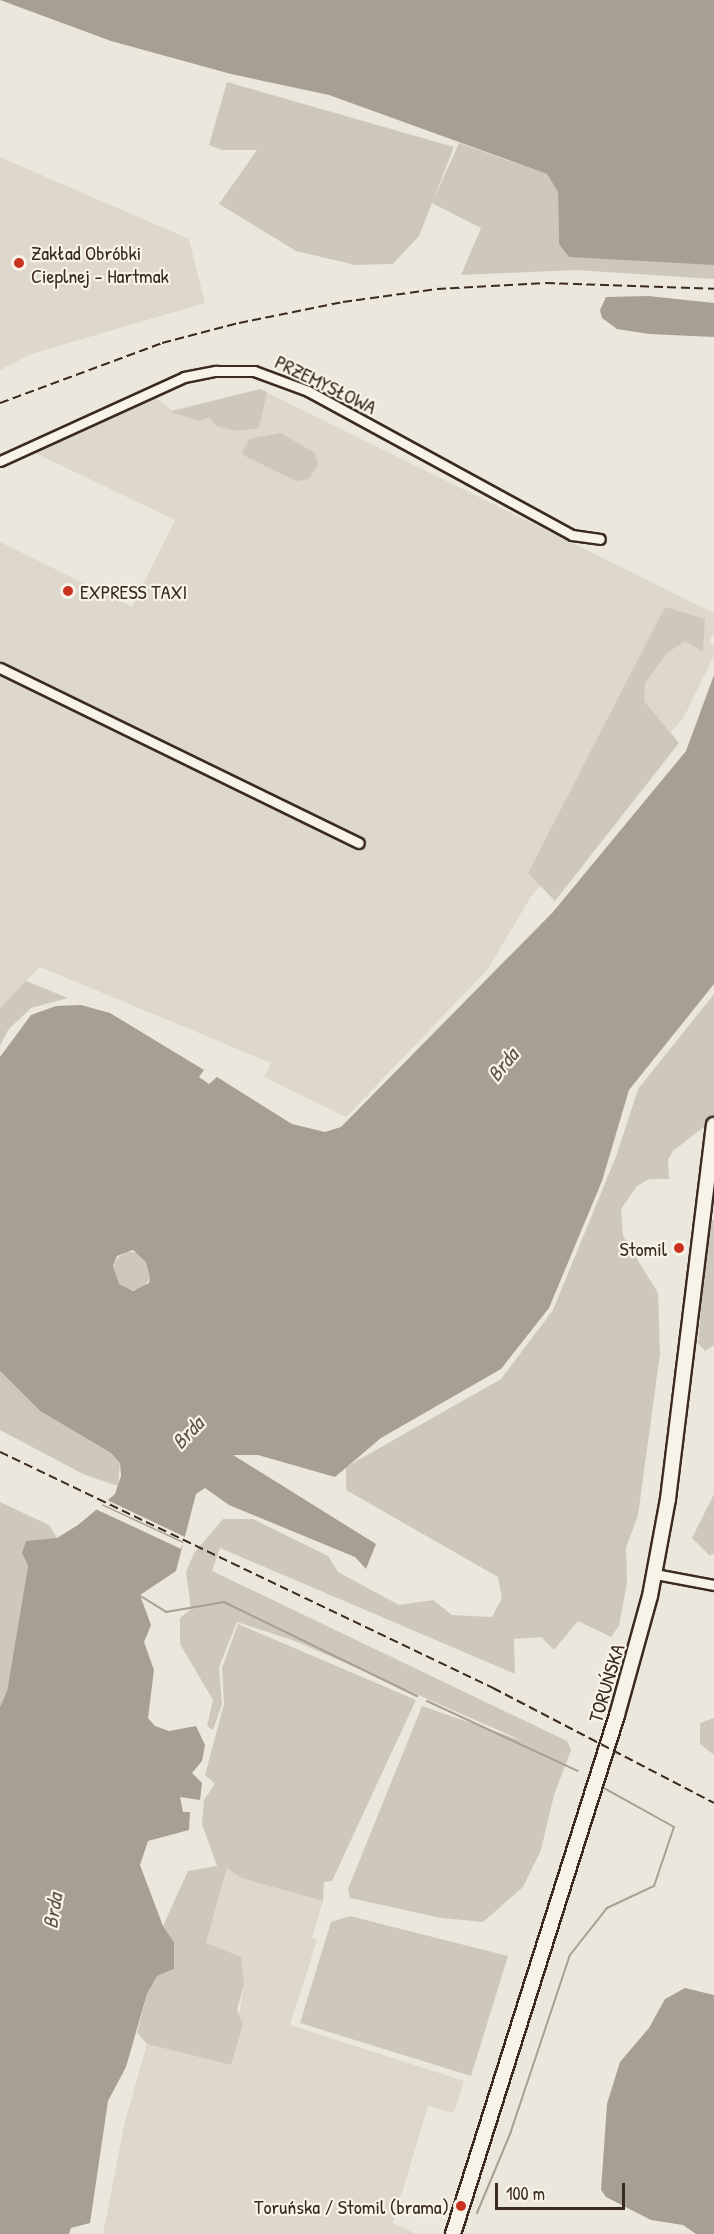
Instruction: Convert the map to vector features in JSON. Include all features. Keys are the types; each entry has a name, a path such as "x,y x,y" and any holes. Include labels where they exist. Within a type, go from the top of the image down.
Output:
{"street":[{"name":"PRZEMYSŁOWA","path":"0,461 184,377 216,371 254,371 308,391 558,528 578,537 600,539"},
{"path":"0,668 358,843"},
{"name":"TORUŃSKA","path":"453,2234 617,1715 655,1574 668,1499 714,1125"},
{"path":"655,1574 714,1585"}],"shaded area":[{"path":"227,82 454,147 419,236 393,264 355,265 296,251 219,204 257,150 222,150 209,145"},
{"path":"459,143 547,174 558,192 559,244 714,265 714,279 575,270 461,275 481,228 432,203"},
{"path":"0,157 189,239 205,303 31,354 0,370"},
{"path":"260,389 714,613 714,632 709,642 714,646 714,655 684,717 530,898 488,969 346,1117 264,1077 271,1063 40,967 0,1008 0,542 132,607 175,520 33,452 143,399 154,397 172,410"},
{"path":"260,389 267,392 259,428 237,431 216,426 210,417 199,421 170,412"},
{"path":"281,433 315,453 318,465 309,479 296,481 241,454 249,439"},
{"path":"665,607 705,619 703,652 685,641 667,653 645,683 644,701 679,743 555,901 528,873"},
{"path":"26,981 68,998 31,1008 8,1030 0,1046 0,1008"},
{"path":"714,994 714,1127 705,1126 673,1151 668,1160 669,1179 649,1179 637,1186 621,1209 623,1236 658,1293 660,1354 638,1515 626,1548 627,1582 619,1626 611,1637 578,1621 554,1650 541,1637 514,1639 515,1674 220,1548 212,1571 567,1741 571,1750 554,1795 541,1850 523,1887 483,1922 441,1918 350,1898 348,1889 422,1706 523,1741 295,1641 237,1622 219,1667 222,1704 213,1730 207,1726 213,1700 180,1644 180,1618 191,1609 186,1572 194,1553 223,1519 253,1519 328,1556 338,1572 399,1605 433,1600 452,1615 492,1617 502,1598 498,1577 346,1490 346,1467 501,1379 553,1310 617,1154 638,1089"},
{"path":"714,1220 714,1345 705,1351 698,1343 710,1221"},
{"path":"132,1252 145,1258 151,1271 145,1284 132,1290 119,1284 113,1271 119,1258"},
{"path":"0,1371 40,1411 111,1453 120,1463 118,1486 83,1474 0,1430"},
{"path":"714,1494 714,1553 710,1556 692,1538"},
{"path":"0,1502 49,1525 57,1538 22,1553 28,1566 7,1691 0,1707"},
{"path":"238,1624 416,1700 332,1881 324,1882 323,1901 241,1878 227,1868 206,1943 241,1957 244,1984 237,2010 243,2024 231,2065 147,2044 137,2033 147,1994 157,1976 174,1969 174,1942 163,1926 188,1871 217,1866 202,1824 204,1800 215,1784 205,1775 224,1704 222,1668"},
{"path":"714,1718 714,1755 700,1744 700,1723"},
{"path":"227,1868 241,1878 323,1901 312,1938 317,1940 290,2025 464,2081 454,2113 428,2106 393,2223 416,2234 103,2234 125,2121 147,2044 231,2064 244,1984 206,1943"},
{"path":"350,1916 508,1956 471,2076 300,2023 331,1922"}],"water":[{"path":"0,0 714,0 714,265 569,257 559,244 558,192 547,174 329,95 231,74 111,41"},
{"path":"648,296 714,303 714,337 649,334 617,329 602,318 600,310 606,297"},
{"name":"Brda","path":"714,675 714,984 629,1090 602,1181 549,1308 501,1369 381,1438 335,1477 258,1455 233,1455 376,1544 366,1569 355,1557 229,1505 205,1488 196,1494 176,1571 140,1595 151,1625 144,1642 154,1670 148,1718 155,1726 169,1731 196,1726 205,1745 202,1761 192,1773 202,1783 200,1800 180,1797 183,1812 190,1812 189,1830 148,1841 140,1865 163,1926 174,1942 174,1969 157,1976 147,1994 126,2067 108,2101 90,2223 71,2228 69,2234 0,2234 0,1707 7,1691 28,1566 22,1553 26,1541 57,1538 78,1525 115,1494 121,1476 120,1463 111,1453 40,1411 0,1371 0,1057 31,1015 56,1006 81,1005 110,1013 204,1070 199,1077 209,1084 217,1077 292,1124 325,1132 341,1127 553,912 686,751","holes":["133,1250 146,1262 150,1277 149,1283 133,1291 119,1284 113,1266 117,1256"]},
{"path":"685,1988 714,1995 714,2234 696,2234 683,2225 651,2220 606,2197 601,2190 607,2104 620,2062 649,2028 665,1999"}],"pier":[{"path":"105,1499 185,1537 184,1542 100,1503"},
{"path":"99,1504 183,1543 181,1549 96,1509"}],"waterway":[{"path":"139,1595 166,1612 224,1602 417,1696"},
{"path":"427,1701 578,1771"},
{"path":"477,2213 510,2134 570,1955 607,1908 654,1886 674,1827 604,1788"}],"railway":[{"path":"0,403 162,343 239,323 343,302 437,289 546,283 714,289"},
{"path":"0,1452 493,1688 714,1803"}],"place":[{"name":"Zakład Obróbki Cieplnej - Hartmak","path":"19,263"},
{"name":"EXPRESS TAXI","path":"68,591"},
{"name":"Stomil","path":"679,1248"},
{"name":"Toruńska / Stomil (brama)","path":"461,2206"}]}
